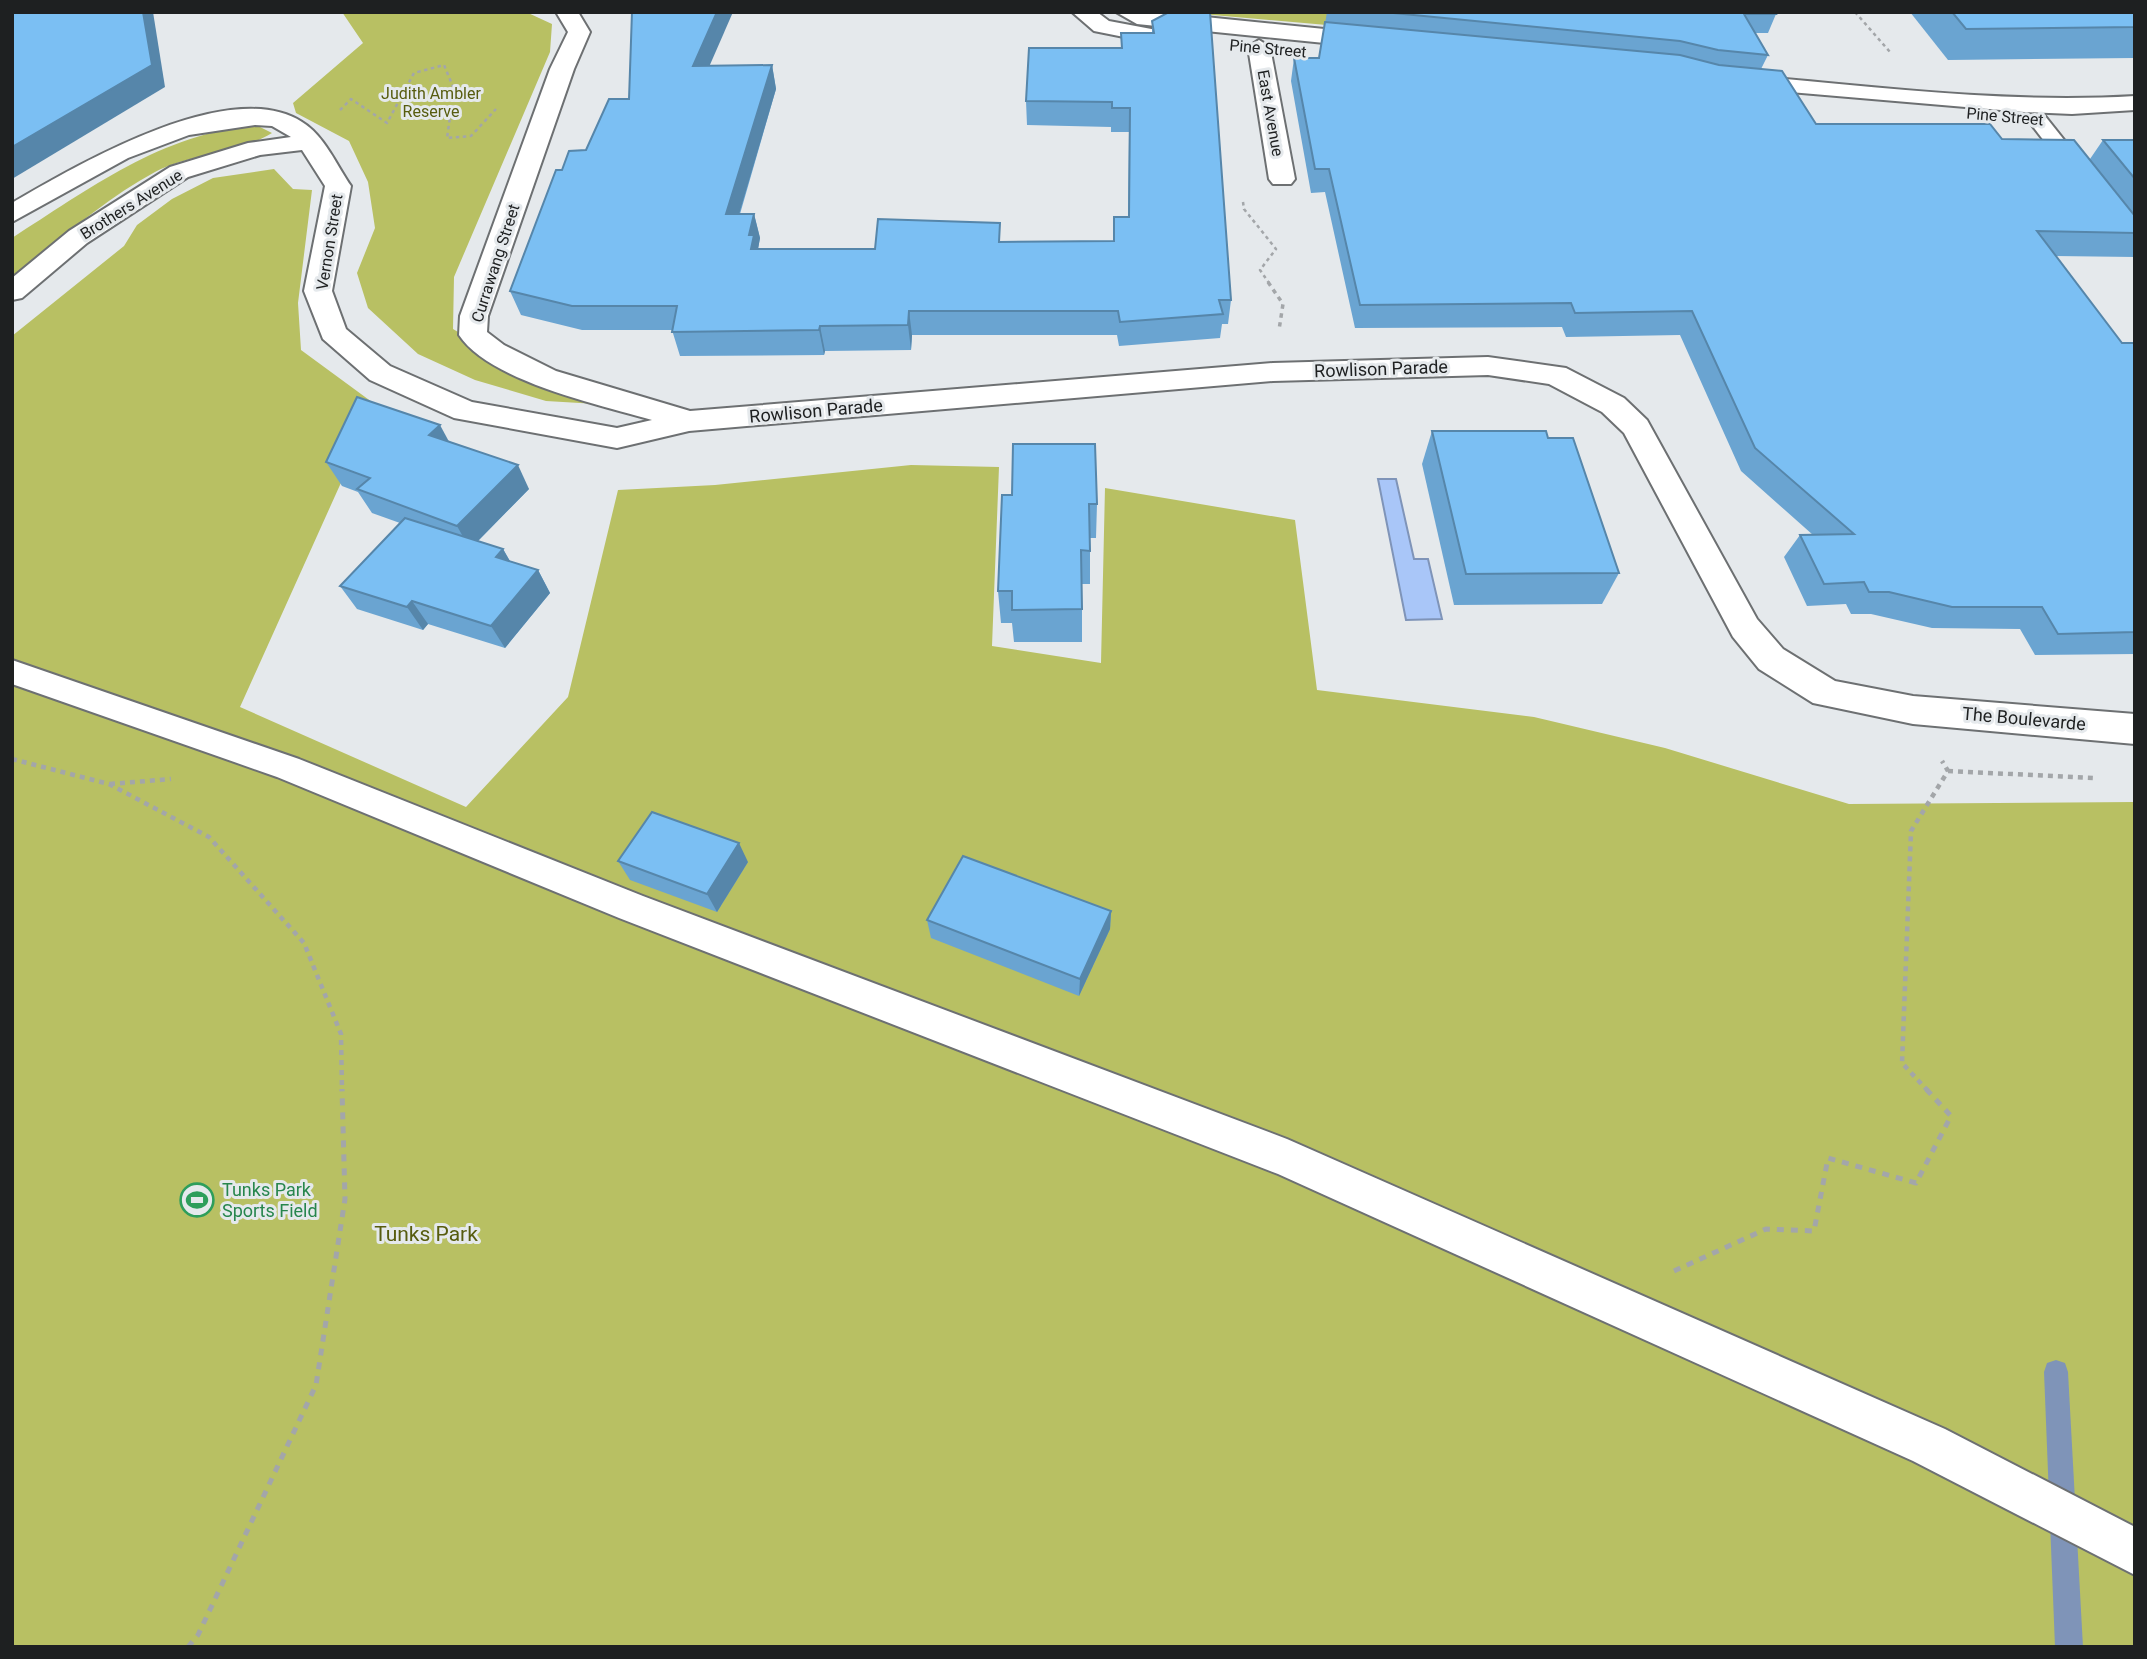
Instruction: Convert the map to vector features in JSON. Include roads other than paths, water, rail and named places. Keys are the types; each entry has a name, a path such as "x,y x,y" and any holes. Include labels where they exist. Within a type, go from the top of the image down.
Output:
{"street":[{"name":"Currawang Street","path":"567,12 579,32 562,69 474,316 473,335 491,353 584,391 689,421"},
{"name":"Pine Street","path":"1083,12 1102,26 1126,32 1259,47 1390,51 1151,18 1126,12"},
{"name":"East Avenue","path":"1259,47 1282,179"},
{"name":"Pine Street","path":"1723,80 1878,95 1904,93 2048,106 2135,103"},
{"name":"Pine Street","path":"1878,95 1904,106 2038,120 2135,117"},
{"name":"Vernon Street","path":"12,214 121,152 182,130 225,121 269,117 294,127 338,186 318,291 333,332 380,373 464,411 617,438 689,421"},
{"name":"Brothers Avenue","path":"12,292 78,237 179,172 257,149 307,142"},
{"name":"Rowlison Parade","path":"689,421 1273,372 1488,366 1556,375 1612,405 1636,427 1745,628 1770,659 1826,693 1913,710"},
{"name":"The Boulevarde","path":"1913,710 2135,729"}],"lane":[{"path":"2038,120 2135,244"},
{"path":"12,672 288,768 631,907 1287,1158 1610,1300 1929,1445 2135,1552"}],"water":[{"path":"1378,479 1396,479 1414,559 1428,559 1442,619 1406,620"}],"waterway":[{"path":"2056,1372 2069,1647"}],"place":[{"name":"Tunks Park Sports Field","path":"197,1200"}],"park label":[{"name":"Judith Ambler Reserve","path":"431,102"},
{"name":"Tunks Park","path":"426,1234"}]}
